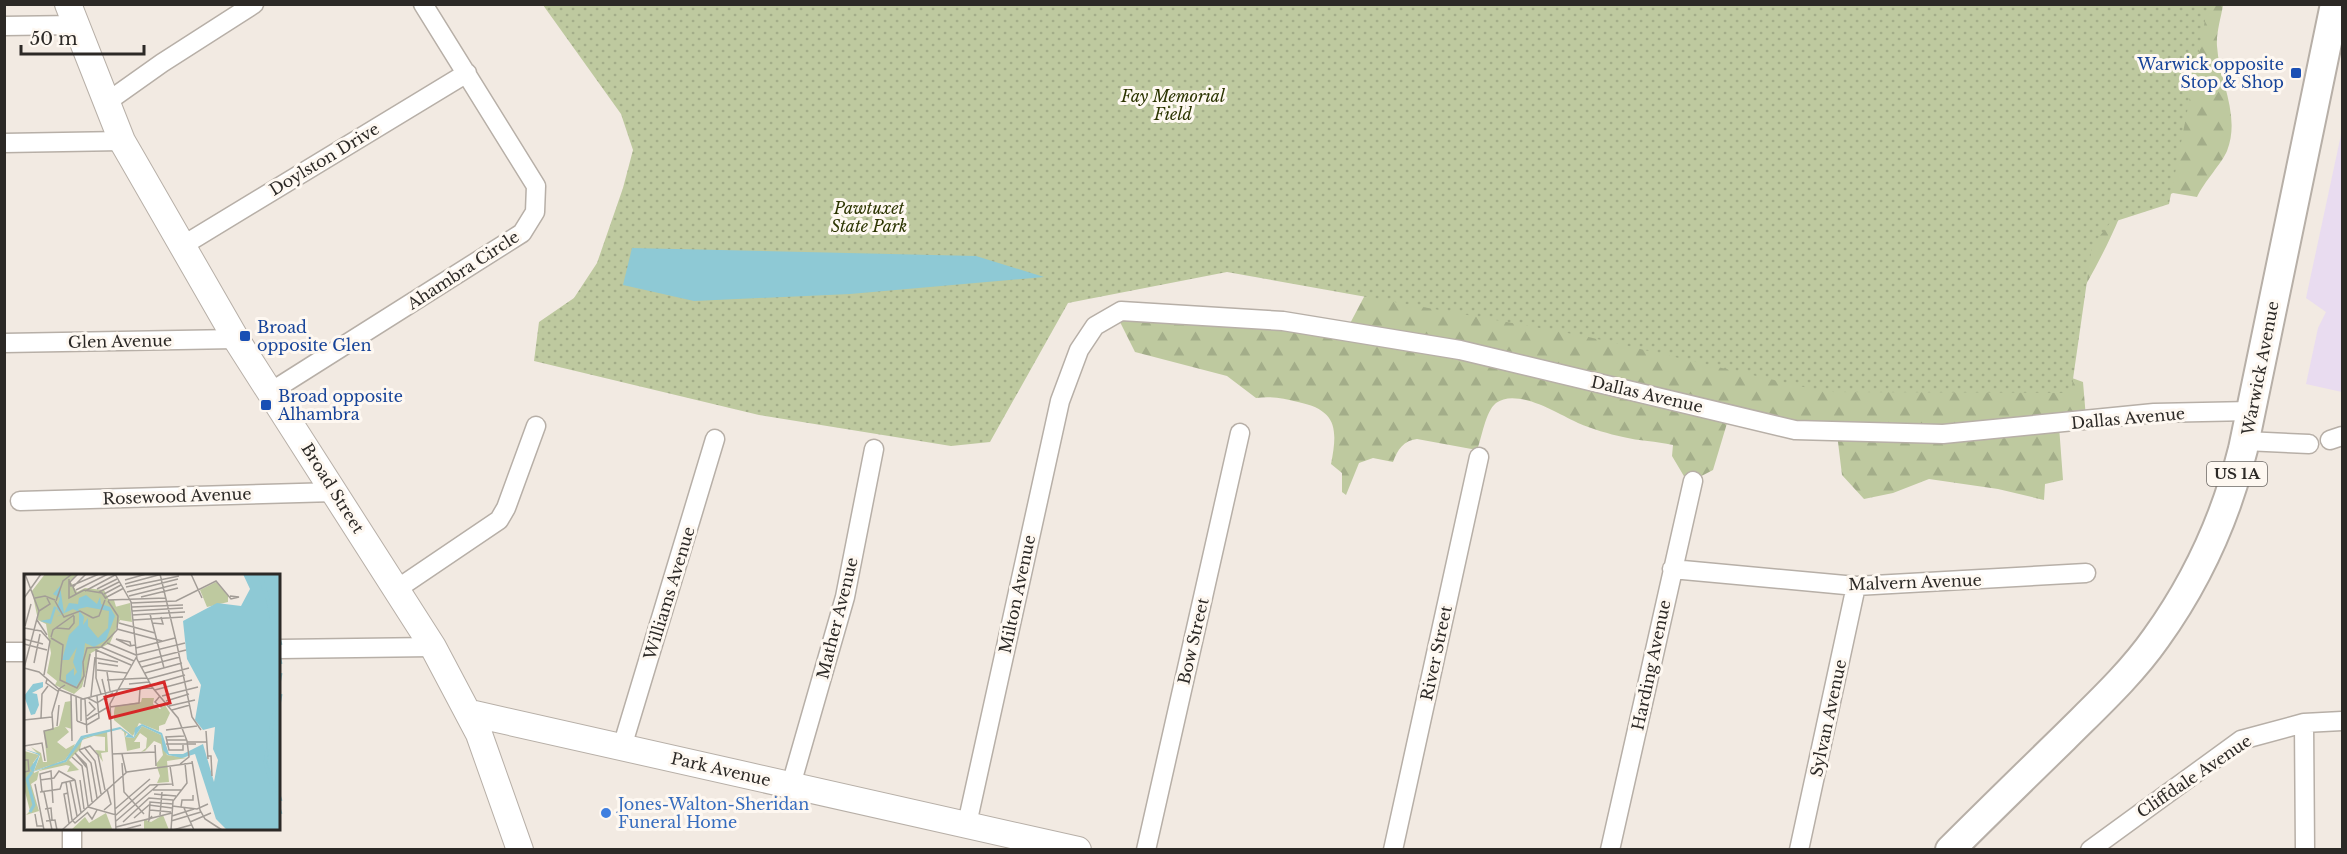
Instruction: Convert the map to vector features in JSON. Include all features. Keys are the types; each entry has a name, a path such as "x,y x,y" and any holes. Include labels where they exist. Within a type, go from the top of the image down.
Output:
{"main road":[{"name":"Warwick Avenue","path":"1950,849 2107,695 2156,639 2189,587 2211,542 2231,493 2245,441 2334,4"},
{"name":"Broad Street","path":"72,15 122,141 236,339 272,391 397,589 470,713 520,849"},
{"name":"Park Avenue","path":"470,713 1078,849"}],"street":[{"path":"107,102 162,63 254,4"},
{"name":"Ahambra Circle","path":"272,391 522,233 532,220 537,206 536,186 423,4"},
{"path":"4,26 72,15"},
{"name":"Doylston Drive","path":"182,246 467,73"},
{"path":"4,142 122,141"},
{"name":"Dallas Avenue","path":"1074,366 1079,350 1095,326 1121,310 1283,321 1460,350 1795,430 1943,434 2154,413 2251,411"},
{"name":"Glen Avenue","path":"4,343 236,339"},
{"name":"Milton Avenue","path":"967,824 1044,467 1060,401 1074,366"},
{"path":"397,589 488,530 498,520 506,508 536,426"},
{"name":"Bow Street","path":"1146,849 1240,433"},
{"name":"Williams Avenue","path":"622,747 715,439"},
{"path":"2245,441 2309,444"},
{"name":"Mather Avenue","path":"791,785 845,597 873,449"},
{"name":"River Street","path":"1393,849 1479,457"},
{"name":"Harding Avenue","path":"1610,849 1693,481"},
{"name":"Rosewood Avenue","path":"20,501 335,492"},
{"name":"Malvern Avenue","path":"1672,569 1856,586 2086,573"},
{"name":"Sylvan Avenue","path":"1799,849 1856,586"},
{"path":"280,649 433,647"},
{"path":"4,652 24,652"},
{"name":"Cliffdale Avenue","path":"2090,849 2241,740 2304,723 2343,721"},
{"path":"2304,723 2306,849"},
{"path":"72,830 72,849"}],"shaded area":[{"path":"2342,130 2342,392 2306,384 2318,328 2326,312 2306,298"}],"green space":[{"name":"Pawtuxet State Park","path":"543,5 2208,5 2169,204 2110,223 2092,246 2071,393 1825,392 1584,336 1227,272 1068,303 990,442 951,446 759,415 534,361 539,322 574,298 597,263 623,188 633,150 621,114"},
{"path":"2069,5 2223,5 2217,46 2232,124 2227,151 2197,197 2173,193 2120,216 2092,274 2039,366 2083,382 2086,418 2059,426 2063,480 2045,484 2044,500 1998,489 1929,479 1893,493 1864,499 1842,475 1837,434 1728,420 1713,470 1688,483 1672,456 1673,445 1600,431 1538,404 1515,398 1505,399 1492,407 1477,450 1412,440 1402,446 1393,462 1373,458 1359,463 1346,495 1342,492 1342,473 1331,464 1334,441 1332,423 1321,410 1287,399 1256,398 1227,376 1135,352 1117,316 1345,333 1365,295"}],"water":[{"path":"632,248 976,256 1044,277 850,294 694,301 623,285"}],"place":[{"name":"Warwick opposite Stop & Shop","path":"2296,73"},
{"name":"Broad opposite Glen","path":"245,336"},
{"name":"Broad opposite Alhambra","path":"266,405"},
{"name":"Jones-Walton-Sheridan Funeral Home","path":"606,813"}],"park label":[{"name":"Fay Memorial Field","path":"1173,105"}]}
